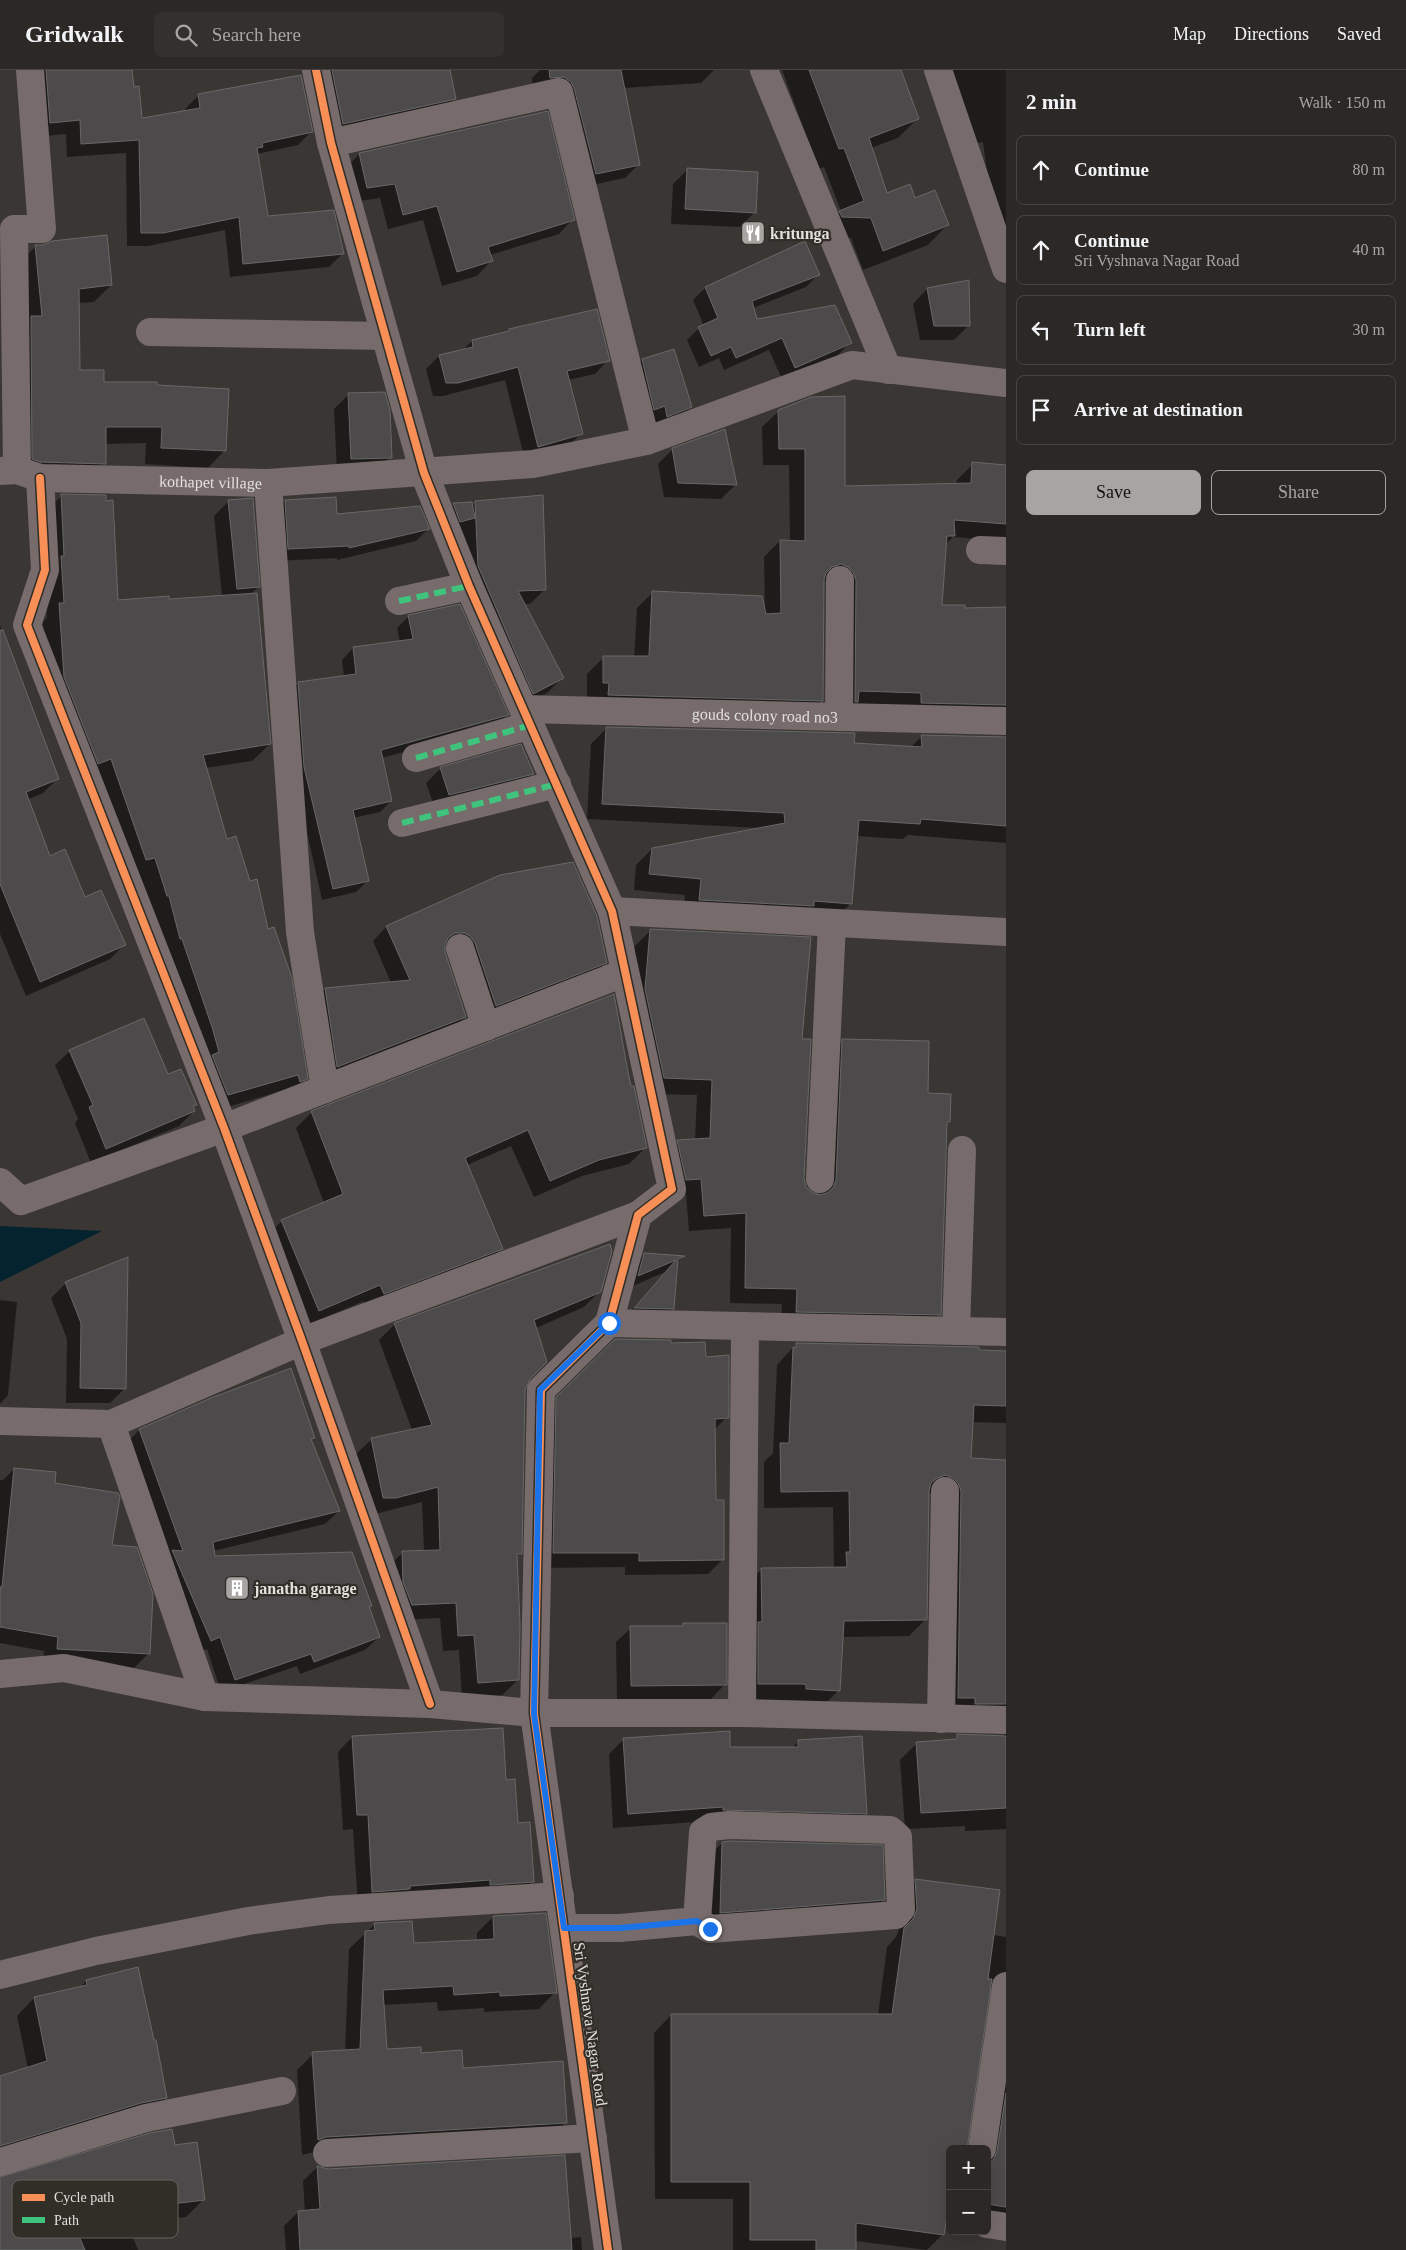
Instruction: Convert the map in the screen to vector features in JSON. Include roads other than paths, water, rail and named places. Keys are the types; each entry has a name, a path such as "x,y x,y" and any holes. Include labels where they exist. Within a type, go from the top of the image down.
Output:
{"street":[{"path":"30,70 42,229 14,229 19,473 45,570 26,625 224,1128 302,1341 430,1704"},
{"path":"0,1421 111,1424 302,1341 638,1215 672,1189 612,912 470,586 424,473 331,143 316,70"},
{"path":"764,70 888,370"},
{"path":"938,70 1006,269"},
{"path":"331,143 559,92 646,442"},
{"path":"150,332 385,336"},
{"name":"kothapet village","path":"19,473 268,483 533,464 646,442 852,365 1006,383"},
{"path":"268,483 300,932 325,1089"},
{"path":"839,716 840,580"},
{"path":"399,601 470,586"},
{"name":"gouds colony road no3","path":"416,758 527,717 839,716 1006,721"},
{"path":"402,823 557,784"},
{"path":"612,912 1006,932"},
{"path":"820,1179 832,923"},
{"path":"460,948 486,1026"},
{"path":"0,1182 22,1201 224,1128 624,973"},
{"path":"956,1330 962,1150"},
{"path":"638,1215 609,1323 1006,1332"},
{"name":"Sri Vyshnava Nagar Road","path":"608,2250 534,1714 540,1390 609,1323"},
{"path":"742,1713 745,1326"},
{"path":"111,1424 205,1698"},
{"path":"941,1719 945,1491"},
{"path":"0,1674 64,1668 205,1698 430,1704 534,1714 742,1713 1006,1720"},
{"path":"564,1928 620,1928 697,1921 710,1929 896,1915 902,1909 898,1837 890,1830 729,1825 711,1827 703,1832 697,1921"},
{"path":"0,1975 96,1951 248,1921 328,1910 560,1896"},
{"path":"983,2145 1002,2047 1006,1986"},
{"path":"0,2162 146,2118 282,2091"},
{"path":"327,2153 593,2138"},
{"path":"991,2225 1006,2227"}],"water":[{"path":"0,1226 102,1231 0,1282"}],"place":[{"name":"kritunga","path":"753,233"},
{"name":"janatha garage","path":"237,1588"}]}
